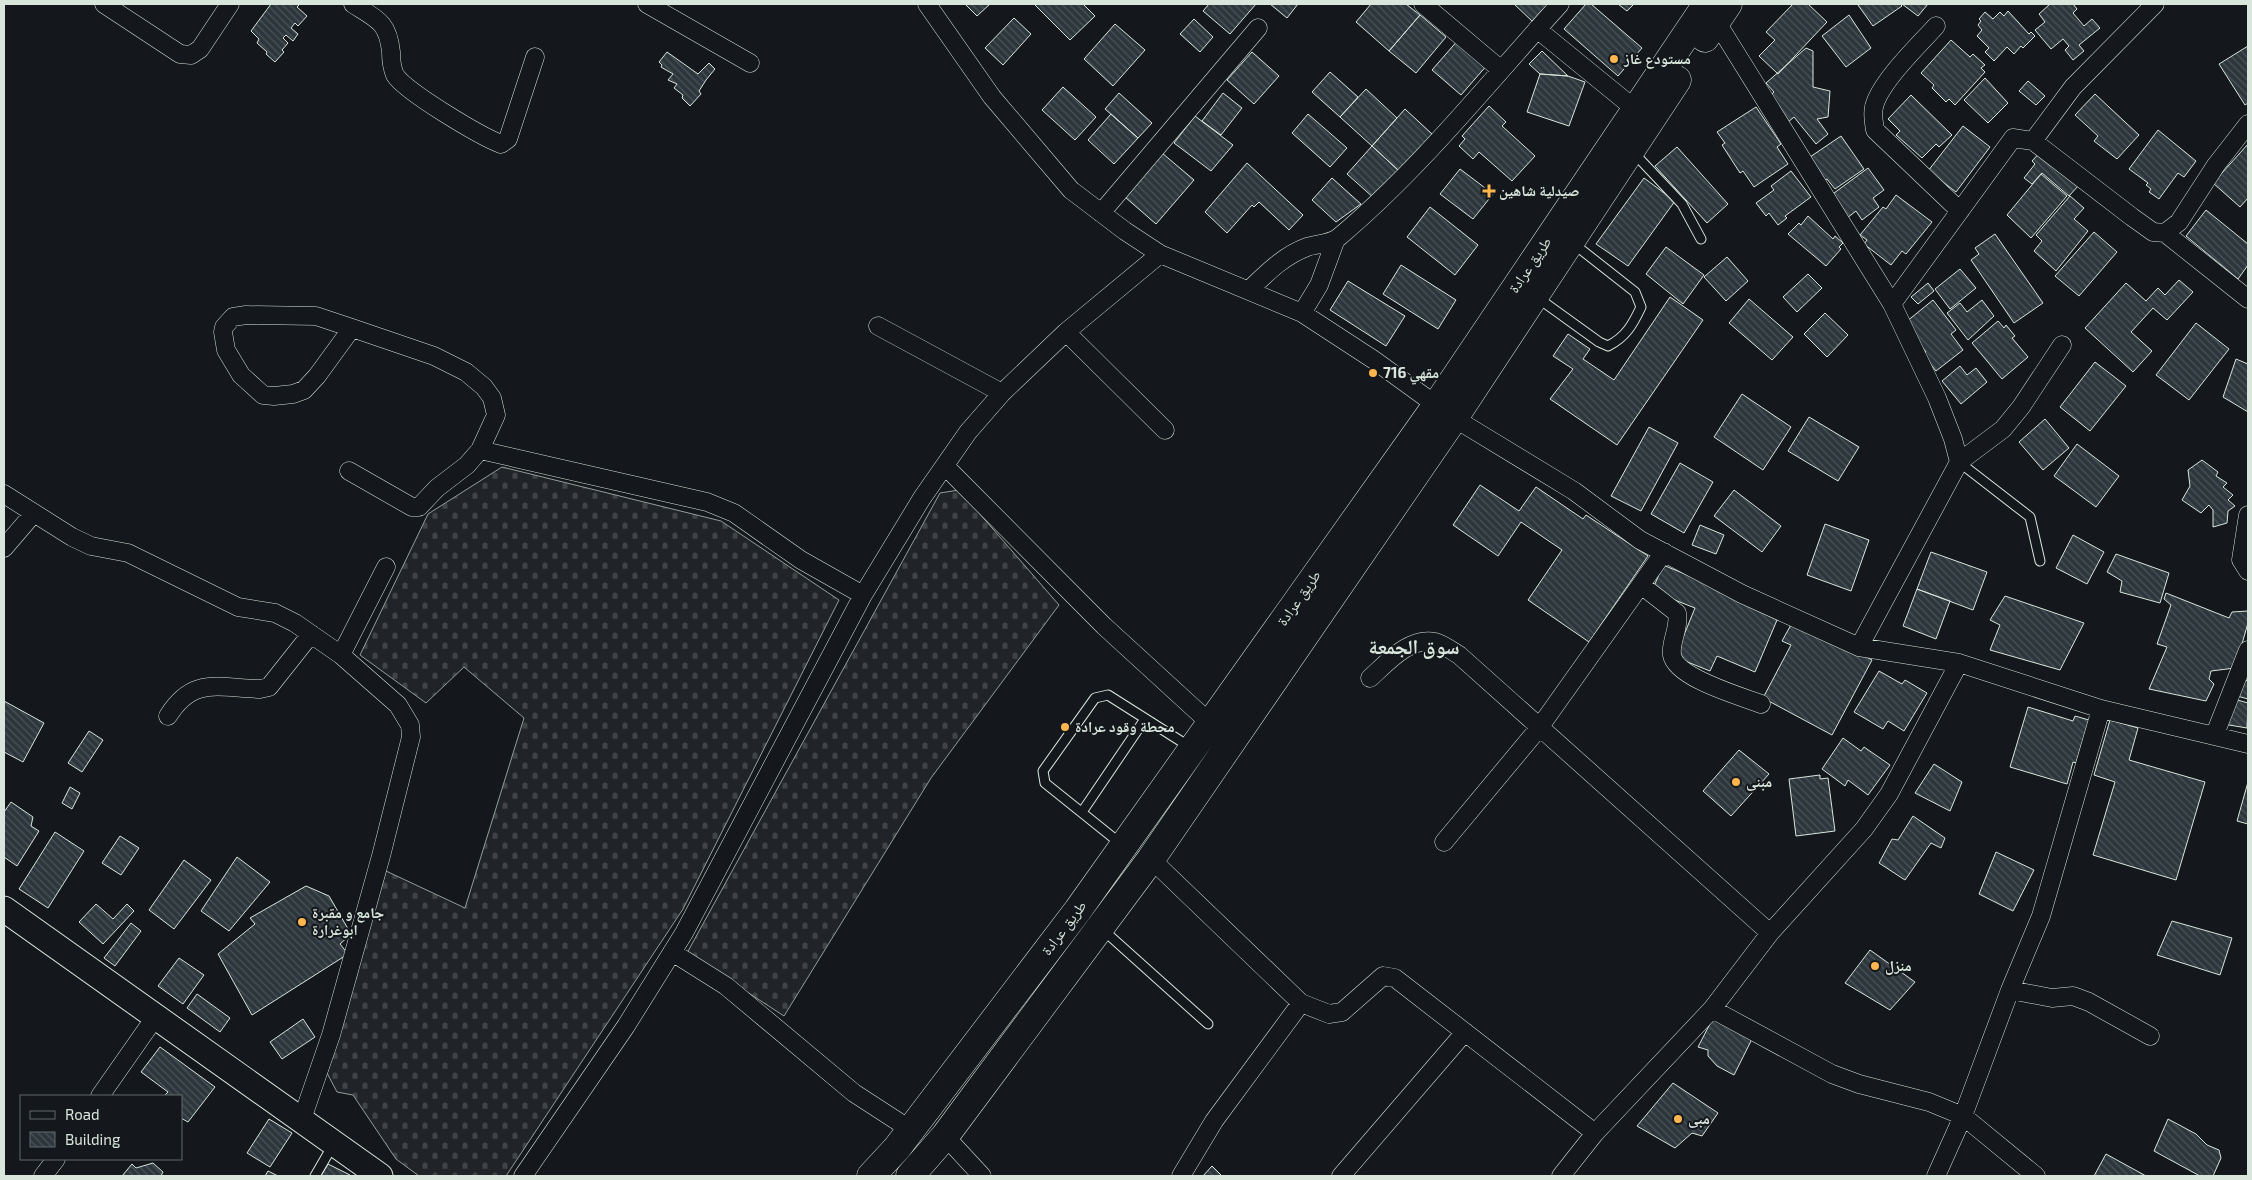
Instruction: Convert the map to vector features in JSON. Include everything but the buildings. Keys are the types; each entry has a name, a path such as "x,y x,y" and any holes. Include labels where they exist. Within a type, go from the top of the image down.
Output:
{"main road":[{"name":"طريق عرادة","path":"910,1176 945,1136 1151,859 1445,412 1635,109 1717,10"},
{"name":"طريق عرادة","path":"871,1176 911,1130 1078,910 1210,723 1535,296 1631,150 1717,10"}],"street":[{"path":"104,4 180,54 191,55 200,49 230,4"},
{"path":"353,4 380,21 386,28 394,73 401,82 418,95 501,144 508,139 536,57"},
{"path":"647,4 750,63"},
{"path":"927,4 992,97 1071,190 1160,254 1302,313 1374,360 1445,412 1574,491 1640,540 1742,594 1859,647 1959,664 2101,708 2170,727 2215,734 2248,744"},
{"path":"1423,4 1500,69"},
{"path":"1249,290 1279,261 1306,248 1336,239 1414,166 1560,4"},
{"path":"2033,140 2073,87 2155,4"},
{"path":"1717,10 1892,304 1937,398 1954,439 1959,462"},
{"path":"1936,26 1882,88 1874,105 1872,117 1876,130 1880,135 1960,211"},
{"path":"1101,212 1258,28"},
{"path":"1537,29 1635,109"},
{"path":"2165,233 2179,222 2216,166 2248,124"},
{"path":"1892,304 2013,138 2033,140 2132,218 2153,232 2165,233 2248,299"},
{"path":"1302,313 1326,270 1336,239"},
{"path":"523,1176 626,1026 689,925 863,595 922,498 944,466 968,432 1002,394 1066,332 1160,254"},
{"path":"349,471 416,508 467,465 480,450 496,415 492,398 484,387 466,372 434,356 352,328 316,316 246,315 233,317 224,327 223,332 226,350 241,375 263,396 274,396 293,394 304,390 317,376 352,328"},
{"path":"878,326 1002,394"},
{"path":"1066,332 1165,430"},
{"path":"1859,647 1959,462 2003,429 2021,407 2062,346"},
{"path":"480,450 707,502 734,513 801,560 863,595"},
{"path":"944,466 1104,626 1210,723"},
{"path":"4,494 72,538 91,546 128,553 238,607 275,613 311,634 341,655 398,705 410,725 411,737 381,856 331,1035 302,1119"},
{"path":"4,548 34,513"},
{"path":"2248,515 2241,560 2248,571"},
{"path":"1444,842 1539,728 1664,552"},
{"path":"341,655 386,567"},
{"path":"1641,585 1678,613 1679,622 1671,654 1676,666 1688,674 1761,704"},
{"path":"168,716 177,702 187,692 203,687 260,689 269,687 311,634"},
{"path":"1370,678 1407,648 1420,641 1436,642 1459,655 1770,933"},
{"path":"2215,734 2248,650"},
{"path":"1562,1176 1595,1133 1712,1009 1770,933 1864,829 1889,794 1959,664"},
{"path":"1936,1176 1963,1116 2010,990 2041,916 2101,708"},
{"path":"1151,859 1301,1003 1330,1014 1342,1012 1383,976 1388,975 1395,978 1595,1133"},
{"path":"4,909 380,1176"},
{"path":"672,952 726,986 854,1093 911,1130"},
{"path":"2010,990 2052,998 2073,996 2089,1002 2150,1036"},
{"path":"1181,1176 1214,1121 1301,1003"},
{"path":"1712,1009 1832,1074 1859,1084 1929,1102 1963,1116 2036,1176"},
{"path":"101,1095 156,1016"},
{"path":"1341,1176 1465,1032"},
{"path":"945,1136 982,1176"},
{"path":"43,1176 55,1160"}],"lane":[{"path":"1631,150 1682,204 1701,239"},
{"path":"1535,296 1599,342 1608,346 1618,341 1632,327 1641,307 1635,292 1571,242"},
{"path":"1959,462 2030,516 2040,561"},
{"path":"1123,846 1044,783 1043,771 1095,698 1108,696 1192,749"},
{"path":"1082,812 1145,719"},
{"path":"1101,928 1208,1024"},
{"path":"315,1176 334,1143"}],"green space":[{"path":"502,467 721,521 839,600 683,909 506,1176 419,1176 396,1159 353,1095 337,1092 327,1073 386,871 465,908 524,718 464,667 426,703 360,655 428,514"},
{"path":"959,490 1059,605 931,778 784,1016 687,953 940,493"}],"place":[{"name":"مستودع غاز","path":"1614,59"},
{"name":"صيدلية شاهين","path":"1489,191"},
{"name":"مقهي 716","path":"1373,373"},
{"name":"محطة وقود عرادة","path":"1065,727"},
{"name":"مبنى","path":"1736,782"},
{"name":"جامع و مقبرة ابوغرارة","path":"302,922"},
{"name":"منزل","path":"1875,966"},
{"name":"مبى","path":"1678,1119"}],"district":[{"name":"سوق الجمعة","path":"1414,647"}]}
